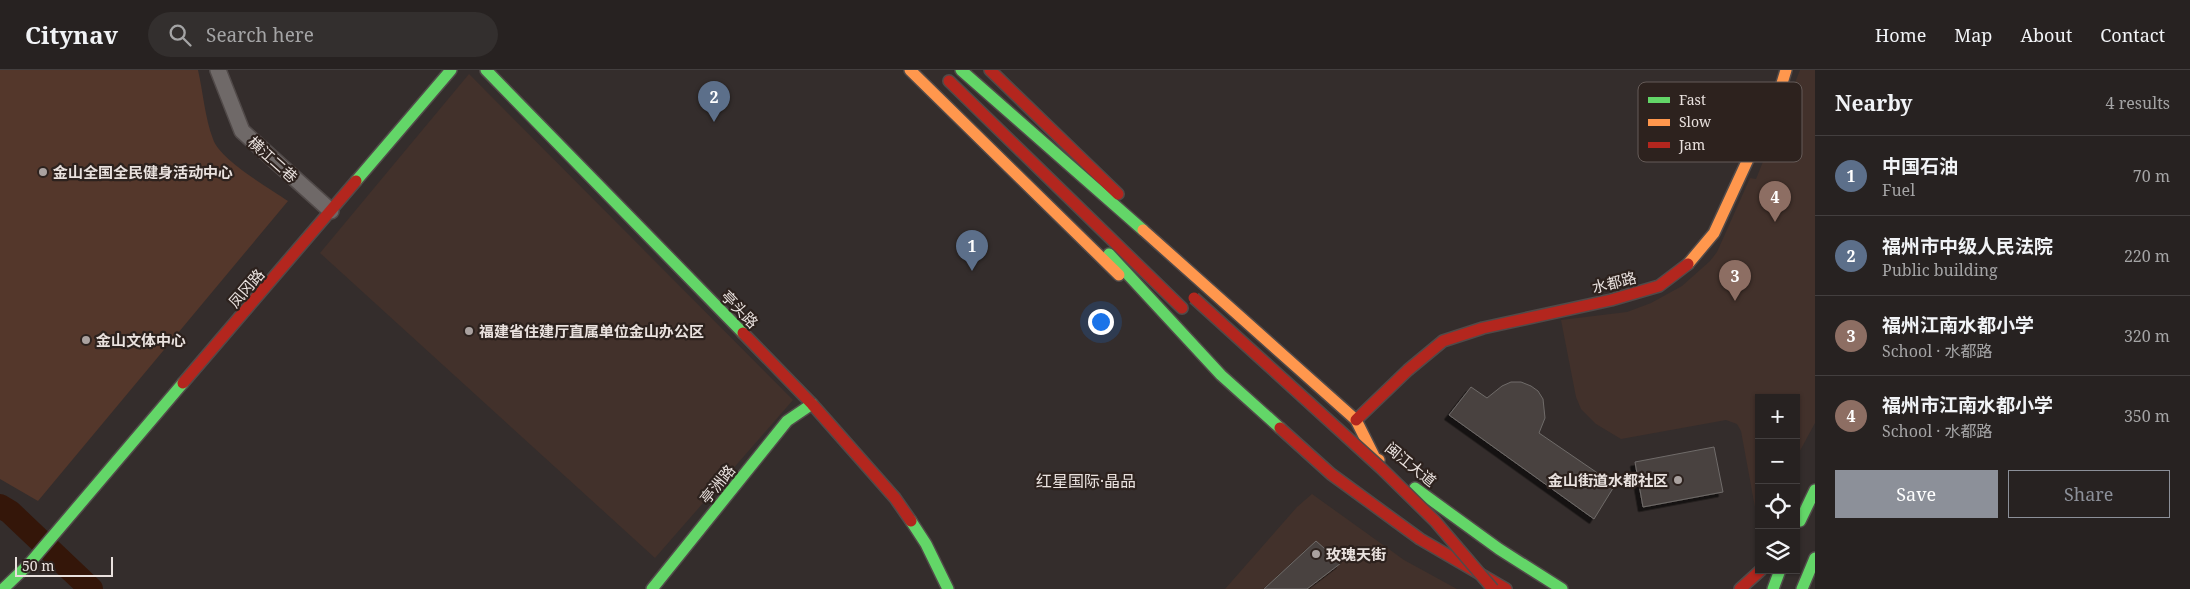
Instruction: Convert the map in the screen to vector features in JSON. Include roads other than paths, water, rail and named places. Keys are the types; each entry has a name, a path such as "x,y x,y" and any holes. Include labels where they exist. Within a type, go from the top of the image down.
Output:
{"main road":[{"name":"凤冈路","path":"3,589 63,524 451,70"},
{"name":"亭头路","path":"486,70 812,404 895,498 926,544 948,589"},
{"path":"910,70 1221,375 1331,474 1420,539 1506,589"},
{"path":"938,70 1186,312"},
{"path":"961,70 1116,222"},
{"path":"961,70 1265,337"},
{"path":"990,70 1265,337"},
{"name":"水都路","path":"1782,82 1786,70"},
{"path":"949,81 1221,375"},
{"name":"水都路","path":"1356,420 1408,370 1443,341 1483,328 1611,300 1659,286 1686,267 1714,233 1747,162"},
{"path":"1190,294 1381,468 1435,521 1493,589"},
{"name":"闽江大道","path":"1265,337 1356,420 1375,458 1470,528 1562,589"},
{"name":"亭洲路","path":"652,589 787,421 812,404"},
{"path":"1800,520 1815,485"},
{"path":"1800,521 1815,490"},
{"path":"1394,505 1422,531 1458,575"},
{"path":"1802,589 1815,558"},
{"path":"1740,589 1757,574"},
{"path":"1773,589 1779,574"}],"street":[{"name":"横江二巷","path":"218,70 242,131 331,211"}],"waterway":[{"path":"0,506 10,512 91,589"}],"place":[{"name":"福州市中级人民法院","path":"714,122"},
{"name":"金山全国全民健身活动中心","path":"43,172"},
{"name":"福州市江南水都小学","path":"1775,222"},
{"name":"中国石油","path":"972,271"},
{"name":"福州江南水都小学","path":"1735,301"},
{"name":"福建省住建厅直属单位金山办公区","path":"469,331"},
{"name":"金山文体中心","path":"86,340"},
{"name":"金山街道水都社区","path":"1678,480"},
{"name":"玫瑰天街","path":"1316,554"}],"district":[{"name":"红星国际·晶品","path":"1086,481"}]}
